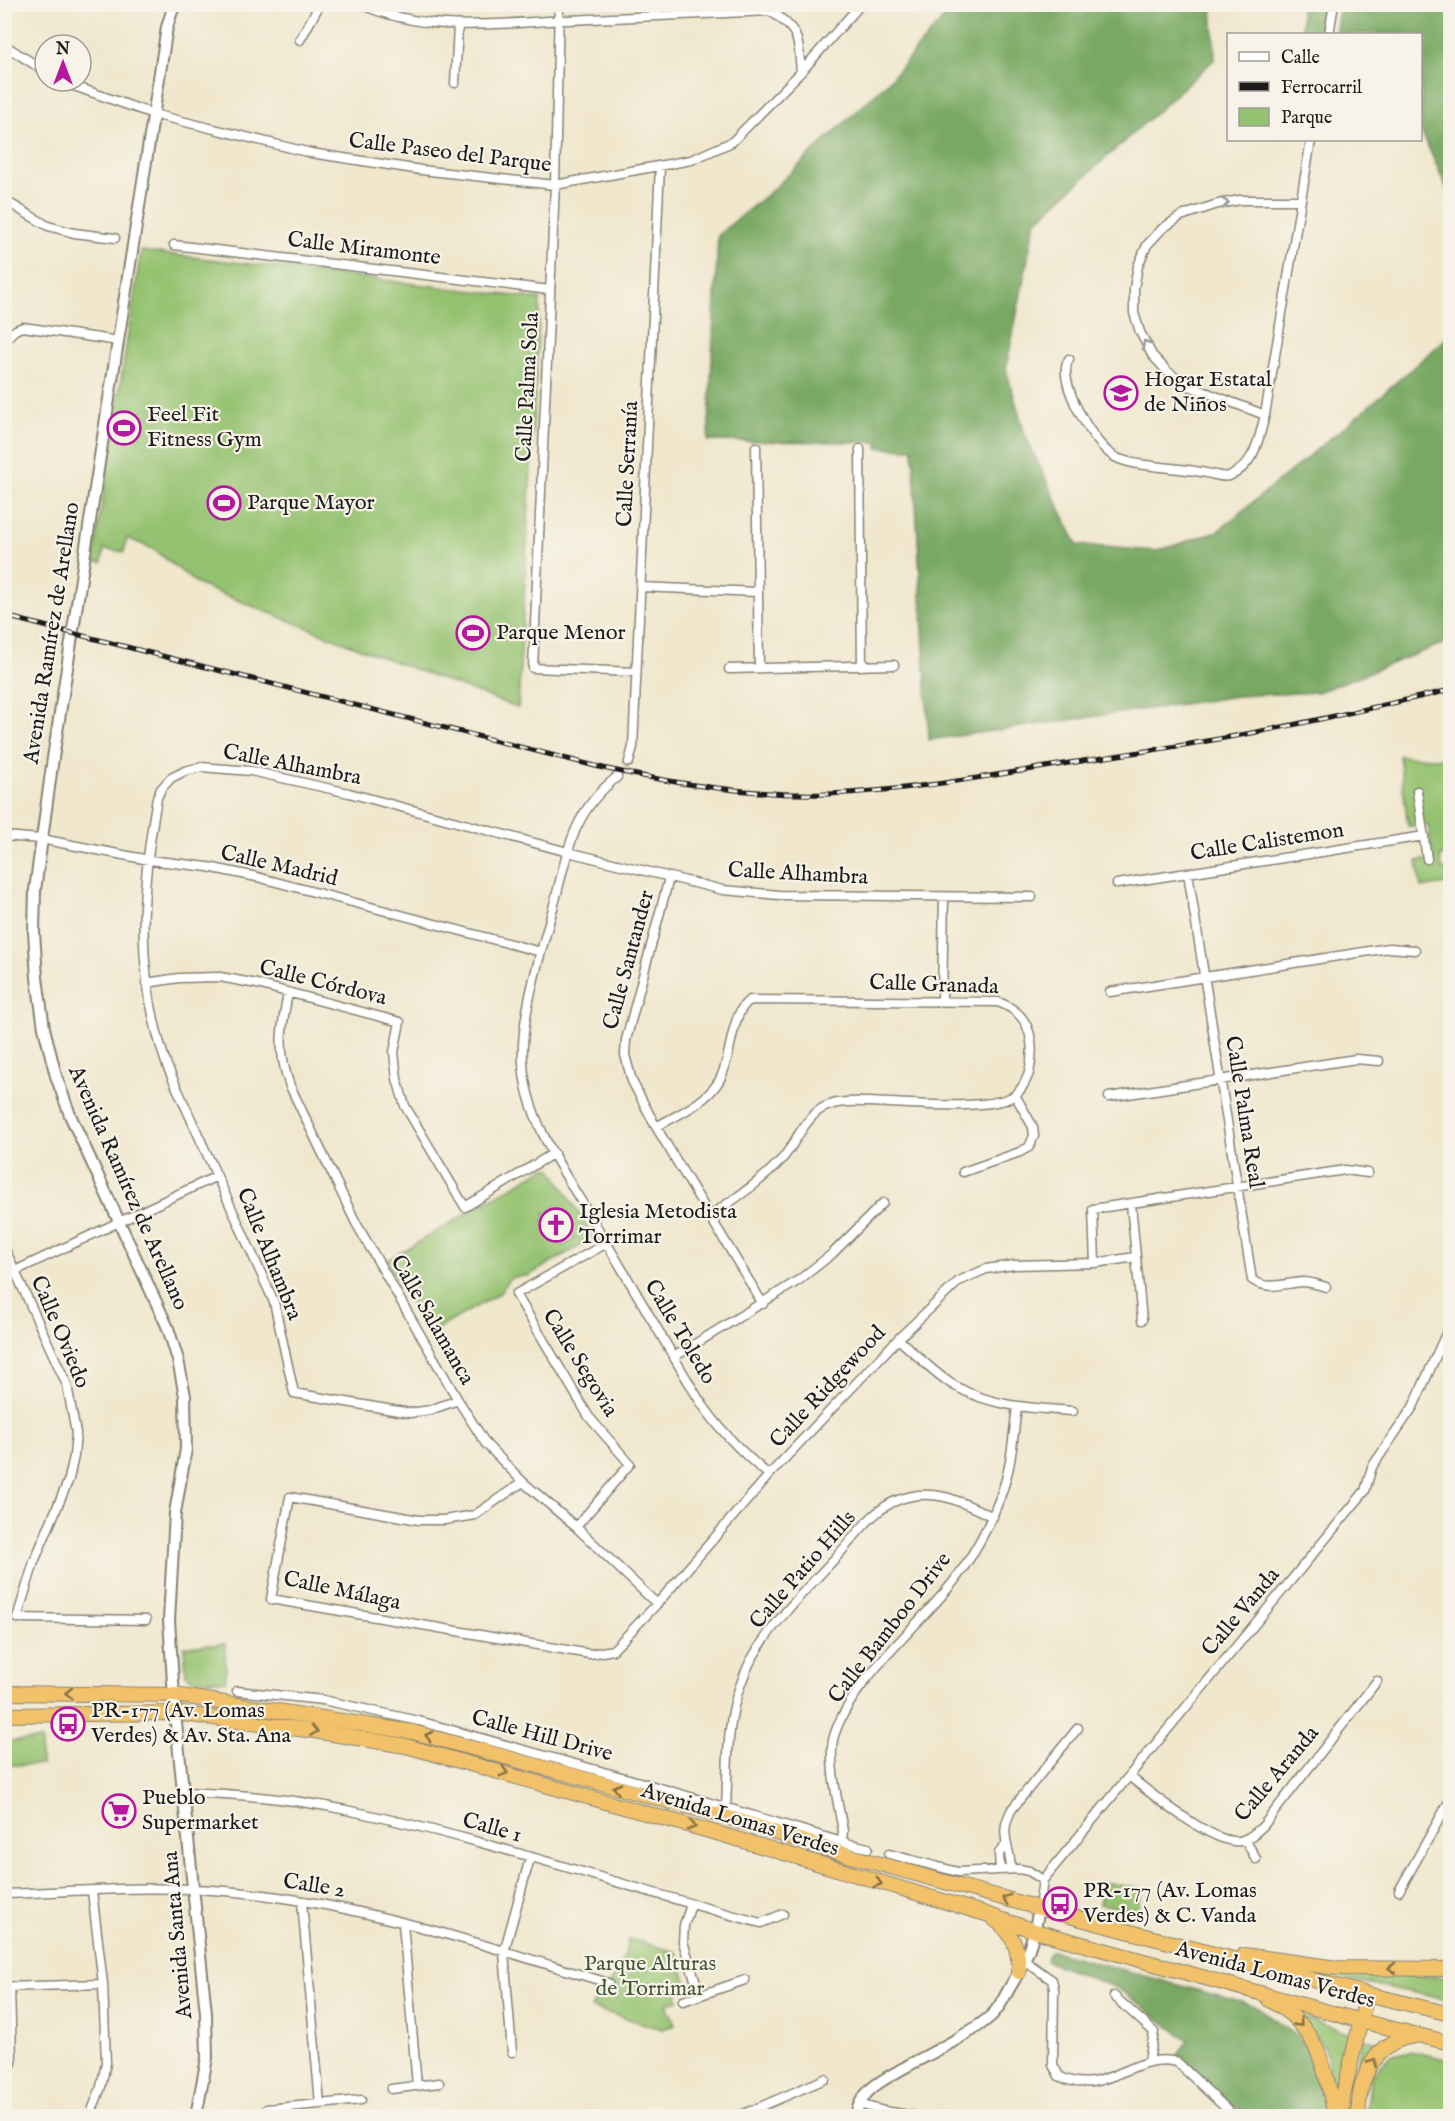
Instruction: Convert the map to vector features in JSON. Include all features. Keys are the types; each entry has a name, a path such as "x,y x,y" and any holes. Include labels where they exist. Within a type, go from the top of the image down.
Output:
{"highway":[{"name":"Avenida Lomas Verdes","path":"4,1693 174,1695 413,1732 726,1817 840,1853 1040,1908 1450,2014"},
{"name":"Avenida Lomas Verdes","path":"4,1714 175,1713 314,1731 406,1746 727,1836 986,1914 1035,1931 1361,2021 1450,2043"},
{"path":"986,1914 1001,1924 1010,1934 1017,1947 1022,1967"},
{"path":"1212,1953 1263,1956 1337,1968 1450,1969"},
{"path":"1252,1991 1275,2003 1305,2029 1315,2044 1326,2070 1335,2116"},
{"path":"1342,2116 1343,2096 1367,1994"},
{"path":"1359,2116 1364,2082 1368,2068 1375,2058 1383,2049 1398,2040 1422,2036"}],"street":[{"name":"Avenida Ramírez de Arellano","path":"175,1713 169,1620 175,1513 186,1449 185,1396 178,1360 168,1328 70,1115 56,1076 44,1028 34,932 35,890 41,839 81,574 167,27 177,4"},
{"path":"300,40 320,4"},
{"path":"360,4 401,19 458,26 770,11 797,4"},
{"name":"Calle Palma Sola","path":"559,4 555,185 533,668 636,672"},
{"name":"Calle Paseo del Parque","path":"90,93 153,114 311,153 421,170 555,185 691,160 732,142 801,72 861,4"},
{"path":"1329,33 1334,4"},
{"path":"770,11 786,21 793,29 799,47 801,72"},
{"path":"455,83 458,26"},
{"path":"4,45 33,63"},
{"path":"1069,359 1066,364 1066,376 1082,420 1110,455 1136,464 1190,469 1222,477 1229,476 1243,466 1254,453 1265,415 1311,141"},
{"name":"Calle Serranía","path":"629,762 633,747 660,166"},
{"path":"4,200 48,226 74,233 115,238"},
{"path":"1265,415 1184,384 1167,371 1152,355 1140,332 1134,313 1134,288 1138,266 1147,245 1162,229 1181,216 1218,204 1240,200 1301,200"},
{"name":"Calle Miramonte","path":"174,245 550,290"},
{"path":"4,346 14,330 23,327 118,341"},
{"path":"756,447 759,668"},
{"path":"860,449 862,666"},
{"path":"640,587 758,592"},
{"path":"729,669 894,665"},
{"name":"Calle Alhambra","path":"458,1400 430,1410 410,1413 294,1393 274,1302 167,1066 155,1032 146,983 142,923 155,809 161,789 171,778 201,767 251,771 349,793 568,852 723,890 779,895 1032,897"},
{"name":"Calle Toledo","path":"617,777 586,808 575,827 541,952 524,1026 523,1064 531,1109 606,1243 717,1426 769,1476"},
{"path":"1417,791 1427,859"},
{"name":"Calle Madrid","path":"4,836 41,839 148,860 208,867 257,877 541,952"},
{"name":"Calle Calistemon","path":"1117,884 1424,836"},
{"name":"Calle Palma Real","path":"1188,873 1252,1280 1268,1287 1305,1282 1326,1287"},
{"name":"Calle Santander","path":"669,878 626,1040 625,1055 632,1081 656,1127 763,1304"},
{"path":"942,1000 944,897"},
{"path":"1110,992 1389,948 1415,950"},
{"name":"Calle Córdova","path":"146,983 179,978 220,977 257,984 400,1022 394,1052 397,1079 405,1106 465,1207 554,1153"},
{"name":"Calle Salamanca","path":"288,993 281,1041 282,1065 290,1086 356,1223 458,1400 486,1444 523,1482 576,1527 657,1604"},
{"name":"Calle Granada","path":"656,1127 711,1092 720,1080 727,1064 739,1013 750,1000 942,1000 998,1002 1012,1007 1022,1017 1031,1037 1031,1065 1025,1084 1015,1095"},
{"path":"1109,1097 1356,1059 1379,1061"},
{"path":"711,1215 755,1185 773,1169 820,1109 849,1102 995,1103 1015,1095 1033,1126 1034,1136 1029,1147 963,1172"},
{"path":"1095,1263 1093,1209 1345,1170 1368,1173"},
{"path":"4,1276 217,1176"},
{"path":"674,1357 799,1280 832,1254 883,1203"},
{"path":"1131,1204 1142,1320"},
{"name":"Calle Segovia","path":"576,1527 630,1464 589,1417 516,1294 606,1243"},
{"name":"Calle Oviedo","path":"4,1247 67,1385 76,1433 69,1479 34,1562 16,1618 146,1620"},
{"name":"Calle Ridgewood","path":"657,1604 769,1476 898,1339 958,1281 986,1269 1014,1265 1095,1263 1136,1257"},
{"name":"Calle Vanda","path":"1043,1880 1365,1491 1372,1467 1413,1407 1450,1324"},
{"path":"898,1339 954,1386 987,1400 1017,1407 1073,1410"},
{"name":"Calle Bamboo Drive","path":"842,1842 843,1831 832,1760 833,1738 844,1714 861,1687 954,1580 993,1517 1008,1472 1017,1407"},
{"name":"Calle Málaga","path":"523,1482 506,1496 475,1515 444,1520 419,1520 290,1497 271,1599 590,1654 613,1650 657,1604"},
{"name":"Calle Patio Hills","path":"726,1809 730,1722 752,1658 777,1622 876,1514 897,1500 918,1495 943,1495 957,1499 993,1517"},
{"name":"Calle Aranda","path":"1129,1776 1156,1800 1216,1836 1239,1842 1252,1837 1263,1826 1377,1681"},
{"name":"Calle Hill Drive","path":"237,1691 323,1700 419,1721 868,1848"},
{"name":"Avenida Santa Ana","path":"175,1713 206,2013 207,2058 196,2116"},
{"path":"1011,1869 1011,1852 1006,1845 1005,1821 1012,1809 1078,1728"},
{"name":"Calle 1","path":"184,1792 238,1795 349,1810 418,1826 761,1923 783,1914"},
{"path":"1399,1891 1450,1800"},
{"path":"1245,1839 1256,1859"},
{"path":"1000,1870 999,1853 1006,1845"},
{"path":"856,2116 859,2104 870,2089 880,2081 954,2040 991,2016 1022,1967 1035,1931 1040,1908 1043,1880 1029,1871 1011,1869 958,1872 890,1854"},
{"path":"512,2052 504,1952 530,1858"},
{"name":"Calle 2","path":"4,1894 194,1890 246,1893 351,1910 608,1983"},
{"path":"90,2116 101,2087 106,2063 103,1984 93,1891"},
{"path":"302,1902 320,2104"},
{"path":"691,1905 684,1925 683,1942 700,1995"},
{"path":"403,1923 417,2086"},
{"path":"1022,1967 1052,1980 1054,1988 1053,2065 1059,2076 1074,2082 1096,2082 1149,2061 1166,2059 1177,2062 1231,2113 1239,2116"},
{"path":"683,2001 745,1980"},
{"path":"4,2076 12,2063 7,1987 103,1984"},
{"path":"1114,1996 1154,2032 1149,2061"},
{"path":"740,2116 825,2079"},
{"path":"391,2089 438,2083"},
{"path":"267,2109 361,2100"},
{"path":"859,2104 915,2116"}],"green space":[{"path":"955,5 1212,5 1215,59 1035,222 1006,369 1025,435 1077,545 1157,551 1218,531 1360,414 1450,335 1450,641 1318,692 1238,696 929,740 913,449 878,448 878,442 708,441 718,235 770,192 887,83"},
{"path":"1301,5 1328,5 1323,33 1302,33"},
{"path":"1340,5 1450,5 1450,195 1422,133 1422,33 1335,33"},
{"path":"141,251 540,299 518,708 199,585 153,549 127,538 124,552 104,549 102,563 93,561"},
{"path":"1399,756 1450,759 1450,854 1440,856 1442,869 1450,869 1450,883 1421,888 1417,861 1433,859 1428,825 1408,826"},
{"path":"546,1167 552,1169 592,1236 590,1240 528,1276 513,1277 508,1280 500,1293 429,1334 386,1261","holes":["556,1207 561,1216 565,1214 568,1220 565,1222 575,1239 563,1246 552,1228 548,1230 543,1221 546,1218 544,1214"]},
{"path":"225,1644 226,1681 192,1679 186,1674 184,1647"},
{"path":"41,1740 41,1765 5,1765 5,1741"},
{"path":"1103,1882 1142,1889 1138,1911 1099,1904"},
{"name":"Parque Alturas de Torrimar","path":"629,1939 677,1952 688,1988 677,1992 678,2000 667,2004 675,2025 662,2029 591,2008 601,1989 609,1989 613,1973 619,1974"},
{"path":"1053,1951 1255,2006 1298,2037 1312,2053 1329,2116 1252,2116 1231,2105 1176,2058 1188,2040 1117,1988 1046,1961 1048,1954"},
{"path":"1327,1972 1450,1977 1450,2000 1326,1975"},
{"path":"1296,2015 1353,2034 1338,2107 1323,2045"},
{"path":"1362,2038 1382,2043 1353,2116 1346,2116"},
{"path":"1410,2051 1450,2060 1450,2116 1366,2116 1371,2075 1390,2056"}],"tunnel":[{"path":"617,777 629,762"}],"railway":[{"path":"13,618 603,768 687,784 771,793 859,792 983,777 1252,733 1450,690"}],"place":[{"name":"Hogar Estatal de Niños","path":"1121,393"},
{"name":"Feel Fit Fitness Gym","path":"124,428"},
{"name":"Parque Mayor","path":"224,503"},
{"name":"Parque Menor","path":"473,633"},
{"name":"Iglesia Metodista Torrimar","path":"556,1225"},
{"name":"PR-177 (Av. Lomas Verdes) & Av. Sta. Ana","path":"68,1724"},
{"name":"Pueblo Supermarket","path":"119,1811"},
{"name":"PR-177 (Av. Lomas Verdes) & C. Vanda","path":"1060,1904"}]}
